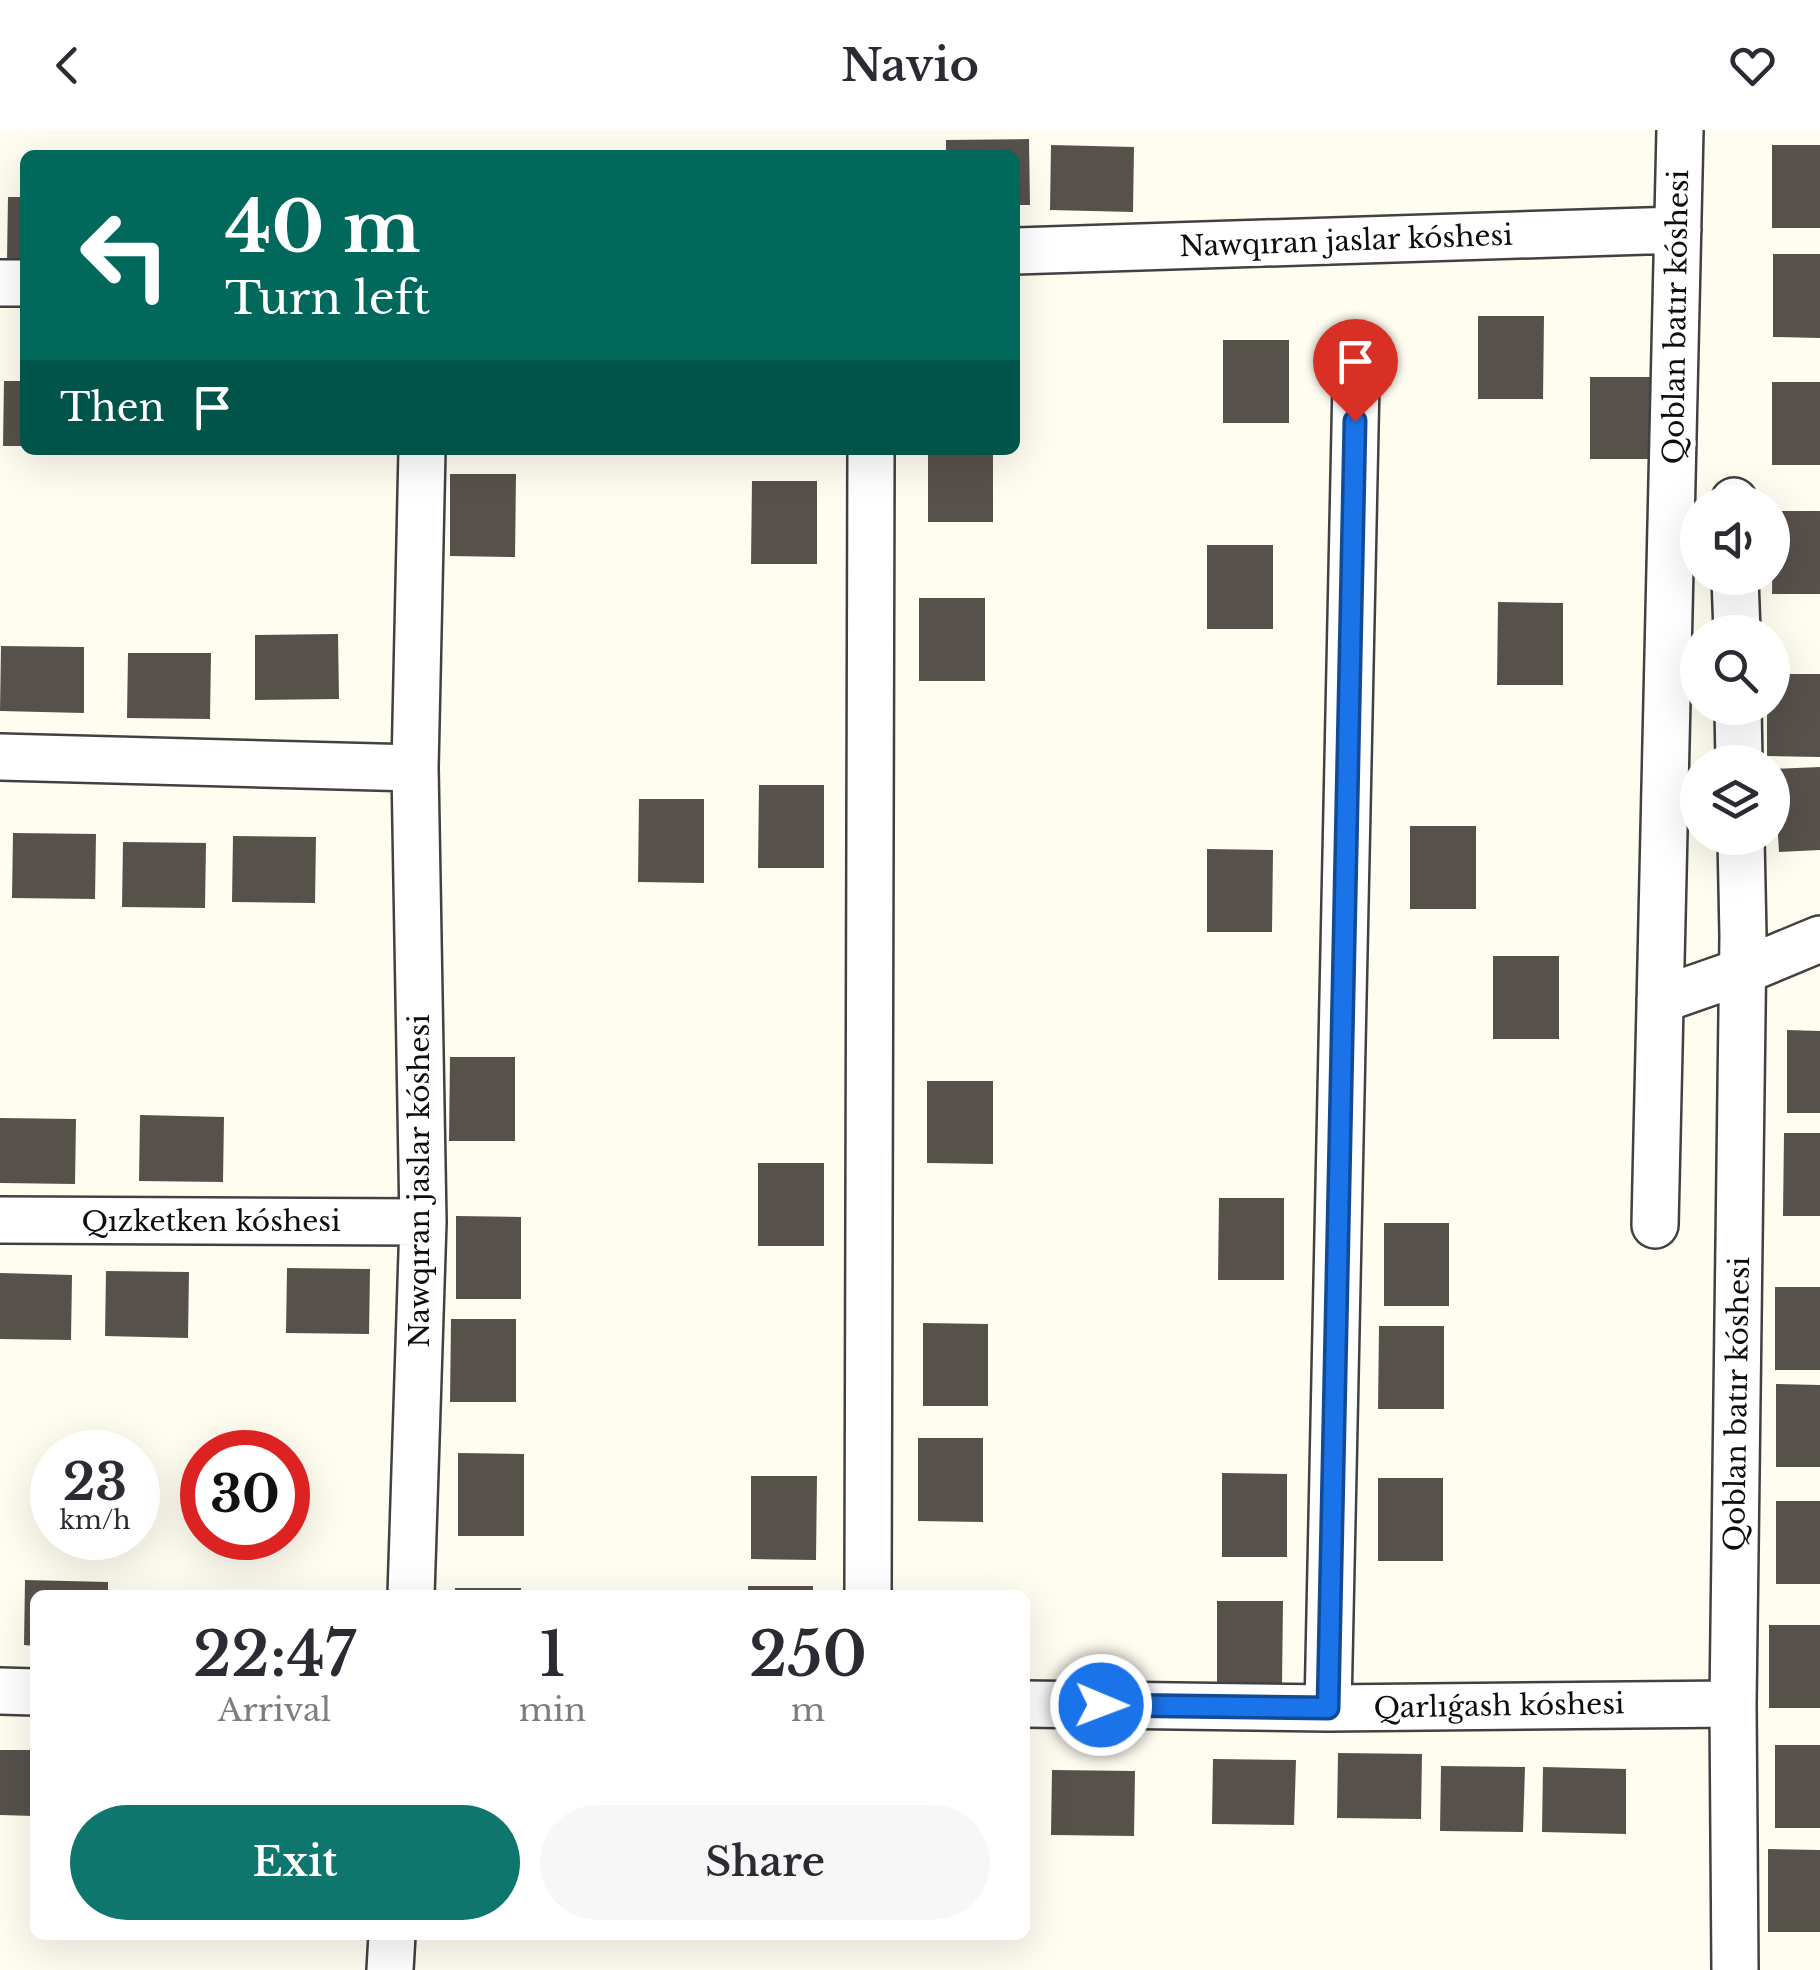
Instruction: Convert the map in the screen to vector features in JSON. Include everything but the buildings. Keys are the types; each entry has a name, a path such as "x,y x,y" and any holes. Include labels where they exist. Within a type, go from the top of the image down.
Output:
{"street":[{"name":"Qoblan batır kóshesi","path":"1655,1224 1680,130"},
{"name":"Nawqıran jaslar kóshesi","path":"1020,251 1678,230"},
{"path":"1328,1708 1356,382"},
{"name":"Nawqıran jaslar kóshesi","path":"411,1590 423,1222 415,768 422,455"},
{"path":"868,1590 871,455"},
{"path":"0,756 415,768"},
{"name":"Qoblan batır kóshesi","path":"1735,1970 1732,1704 1743,971 1741,855"},
{"path":"1660,1000 1820,939"},
{"name":"Qızketken kóshesi","path":"0,1220 423,1222"},
{"path":"0,1691 30,1692"},
{"name":"Qarlıǵash kóshesi","path":"1030,1704 1328,1708 1732,1704"},
{"path":"390,1970 392,1940"}],"route":[{"path":"1101,1705 1328,1708 1355,421"}]}
